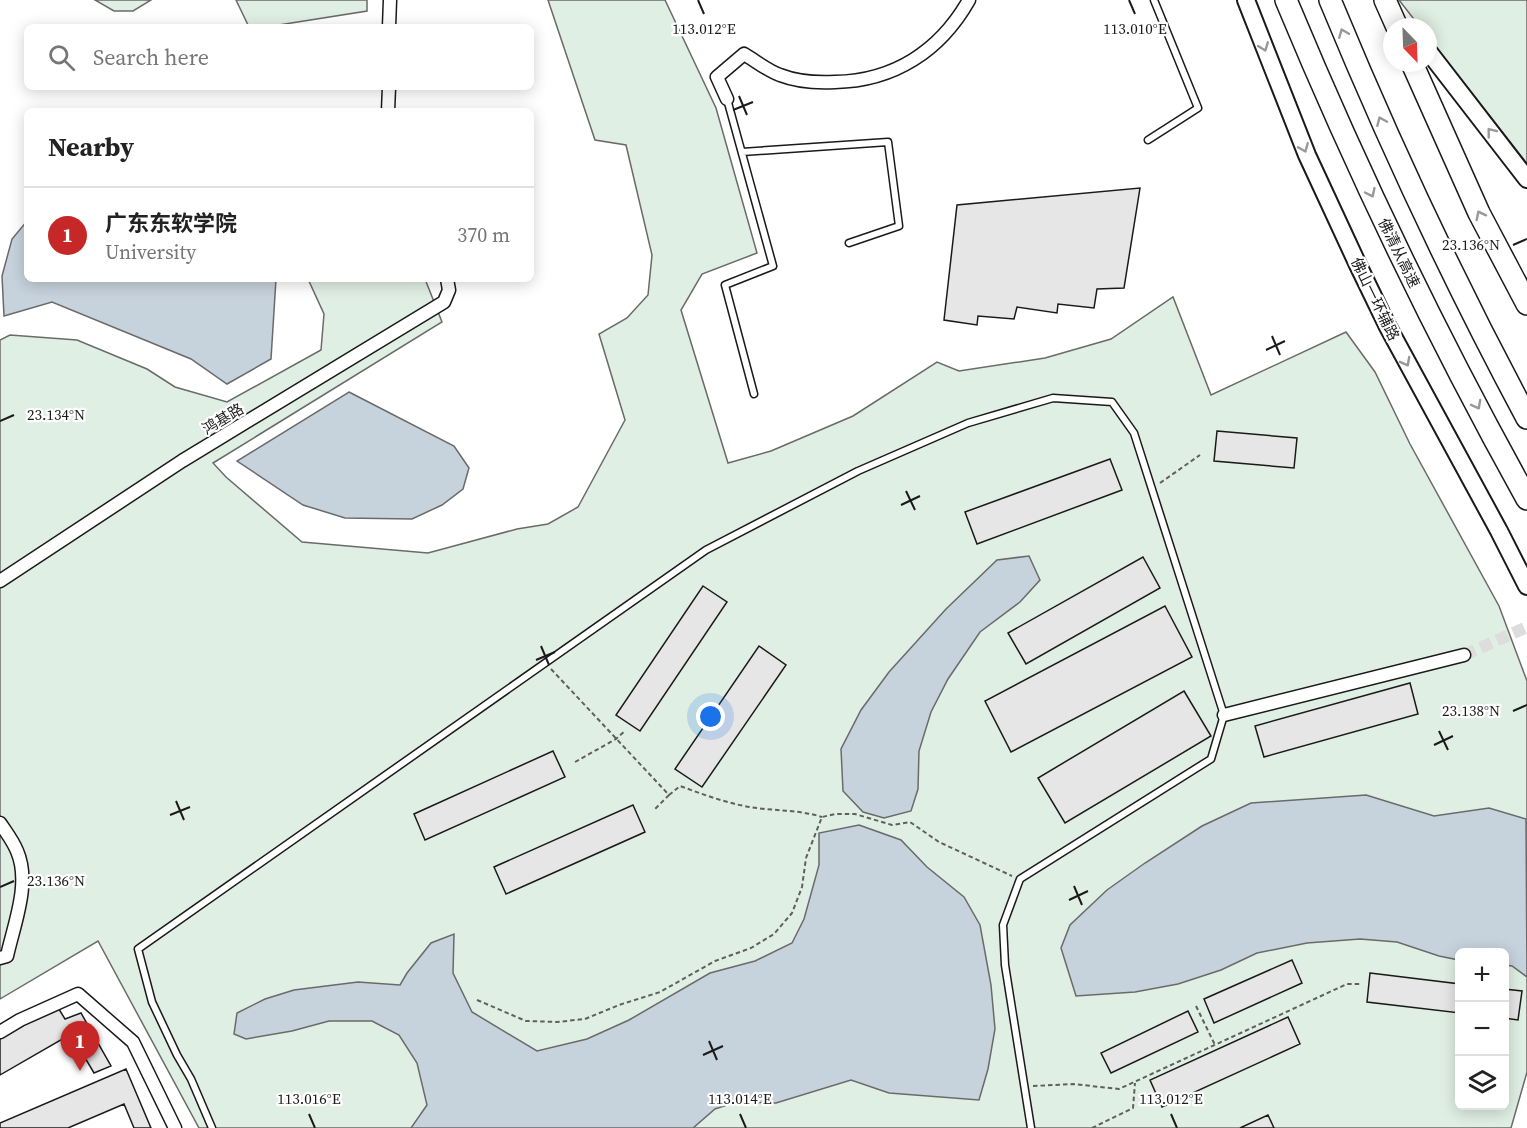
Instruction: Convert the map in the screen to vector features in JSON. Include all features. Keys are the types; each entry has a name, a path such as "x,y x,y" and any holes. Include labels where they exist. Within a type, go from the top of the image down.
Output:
{"highway":[{"name":"佛清从高速","path":"1286,0 1320,83 1401,258 1451,359 1527,499"},
{"path":"1330,0 1402,169 1527,418"},
{"path":"1387,0 1394,18"},
{"path":"1416,72 1479,213 1527,304"},
{"path":"1457,282 1527,400"}],"main road":[{"name":"佛山一环辅路","path":"1246,0 1307,155 1388,327 1527,586"},
{"path":"1387,0 1402,18"},
{"path":"1437,63 1527,179"}],"street":[{"path":"389,24 390,0"},
{"path":"727,99 717,77 744,54 779,75 813,83 860,82 902,67 923,54 939,39 969,0"},
{"path":"388,108 389,90"},
{"name":"鸿基路","path":"0,581 182,461 444,302 449,290 448,282"},
{"path":"1224,715 1464,655"},
{"path":"0,823 17,850 22,866 21,892 7,956 0,958"},
{"path":"0,1032 20,1020 78,994 133,1042 175,1128"}],"lane":[{"path":"1148,140 1198,108 1154,0"},
{"path":"727,99 773,266 724,285 754,394"},
{"path":"742,152 888,142 899,226 849,243"},
{"path":"212,1128 191,1079 152,1002 138,949 706,550 858,471 968,423 1053,398 1112,402 1134,433 1224,715 1211,759 1020,879 1003,925 1005,965 1031,1128"}],"path":[{"path":"1151,489 1200,455"},
{"path":"544,663 669,795"},
{"path":"575,762 616,739 625,731"},
{"path":"654,810 680,786 712,798 755,808 799,811 822,817 835,813 855,814 892,825 910,822 939,842 1020,879"},
{"path":"477,1000 526,1021 557,1022 585,1019 660,992 715,961 751,948 774,934 792,913 802,887 806,858 822,817"},
{"path":"1024,1086 1073,1084 1119,1089 1347,984 1362,984"},
{"path":"1196,1006 1215,1045"},
{"path":"1092,1128 1133,1108 1135,1083"}],"green space":[{"path":"95,0 151,0 133,11 114,11"},
{"path":"236,0 367,0 367,11 285,24 248,24"},
{"path":"548,0 665,0 716,108 757,253 702,274 681,310 728,463 771,451 853,416 937,362 959,371 1045,358 1111,339 1173,297 1211,395 1346,332 1375,372 1410,444 1499,606 1527,681 1527,1072 1511,1128 199,1128 98,941 0,999 0,340 10,335 77,340 147,369 175,387 227,402 321,350 324,314 309,282 426,282 442,322 213,463 226,477 302,542 428,553 517,529 548,524 578,507 625,420 599,334 627,318 648,295 652,255 626,145 595,140"},
{"path":"1399,0 1527,0 1527,164 1437,49 1437,18 1413,18"}],"shaded area":[{"path":"24,225 24,282 276,282 271,359 227,384 191,359 52,302 4,316 2,276 12,239"},
{"path":"349,392 454,446 469,468 463,489 442,505 412,519 345,518 303,505 237,461"},
{"path":"1029,556 1040,580 1020,602 980,632 948,679 931,712 919,751 918,789 911,811 884,818 863,812 843,791 841,749 861,710 889,672 946,609 997,560"},
{"path":"1366,795 1434,816 1489,808 1526,819 1527,977 1509,966 1509,948 1455,948 1455,959 1397,942 1360,939 1307,943 1257,953 1221,970 1178,984 1135,992 1076,996 1061,948 1070,925 1107,890 1145,863 1202,826 1251,803"},
{"path":"859,825 901,840 927,867 964,897 980,925 991,985 995,1029 988,1069 979,1100 889,1093 851,1080 776,1103 736,1102 715,1109 693,1128 411,1128 427,1105 417,1063 399,1035 372,1021 329,1021 292,1031 246,1039 234,1034 237,1013 265,999 294,990 358,982 400,985 431,943 454,934 453,973 472,1012 537,1051 587,1039 629,1020 710,973 755,961 792,943 804,919 819,865 819,833"}],"building":[{"path":"1140,188 1124,288 1097,289 1094,308 1058,304 1057,313 1017,307 1014,319 978,316 977,325 944,320 957,205"},
{"path":"1217,431 1297,438 1294,468 1214,461"},
{"path":"1110,459 1122,490 977,544 965,512"},
{"path":"1143,557 1160,588 1026,664 1008,633"},
{"path":"703,586 727,602 640,731 616,715"},
{"path":"1165,606 1192,657 1011,752 985,701"},
{"path":"759,646 786,665 702,787 675,769"},
{"path":"1410,683 1418,714 1264,757 1255,726"},
{"path":"1184,691 1211,736 1065,823 1038,778"},
{"path":"553,751 565,777 425,840 414,814"},
{"path":"633,805 645,832 506,894 494,867"},
{"path":"1292,960 1302,983 1214,1023 1204,999"},
{"path":"1370,973 1455,983 1455,1012 1367,1002"},
{"path":"1509,990 1522,991 1518,1020 1509,1019"},
{"path":"57,1006 65,1019 81,1013 111,1066 94,1073 71,1034 0,1075 0,1039"},
{"path":"1188,1011 1198,1032 1111,1073 1101,1053"},
{"path":"1288,1017 1300,1044 1162,1107 1150,1080"},
{"path":"126,1069 151,1128 134,1128 124,1104 68,1128 0,1128 0,1123"},
{"path":"1268,1115 1274,1128 1240,1128"}],"tunnel":[{"path":"1464,655 1527,627"}],"place":[{"name":"广东东软学院","path":"80,1071"}]}
